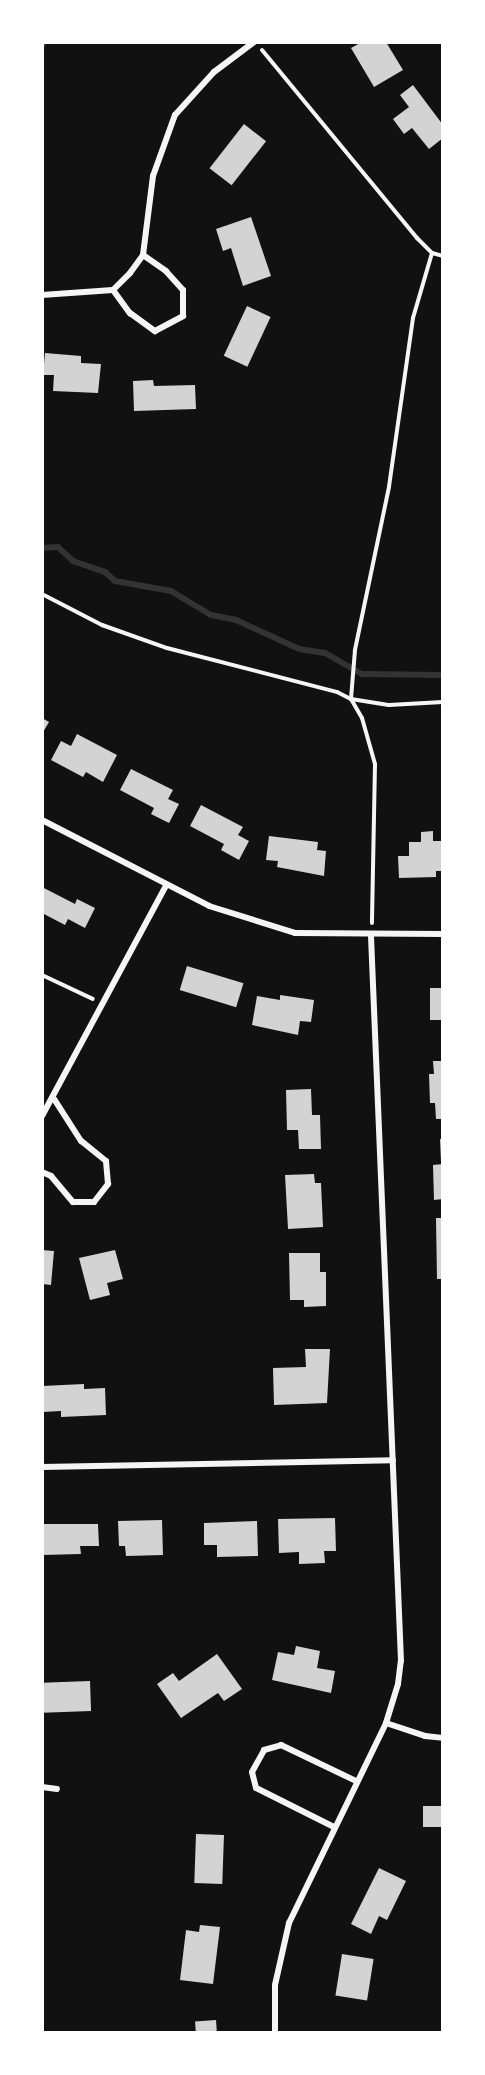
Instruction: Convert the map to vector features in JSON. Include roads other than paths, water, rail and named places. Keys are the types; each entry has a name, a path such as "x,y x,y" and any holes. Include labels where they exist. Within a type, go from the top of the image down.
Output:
{"street":[{"path":"42,295 113,290 143,255 153,176 175,115 214,72 255,42"},
{"path":"113,290 130,313 154,331 183,316 183,290 166,271 143,255"},
{"path":"42,820 166,886 209,906 295,933 371,936 443,934"},
{"path":"42,1116 54,1099 166,886"},
{"path":"275,2033 275,1985 282,1943 334,1827 386,1723 398,1684 401,1661 371,936"},
{"path":"42,1172 51,1176 73,1202 94,1202 108,1184 106,1161 81,1141 54,1099"},
{"path":"42,1467 393,1460"},
{"path":"386,1723 425,1736 443,1738"},
{"path":"334,1827 256,1788 252,1772 264,1750 281,1745 356,1781"},
{"path":"42,1787 57,1789"}],"waterway":[{"path":"42,46 44,42"},
{"path":"42,548 58,547 73,561 105,572 115,581 171,591 211,615 236,620 299,649 325,653 362,674 443,675"}]}
